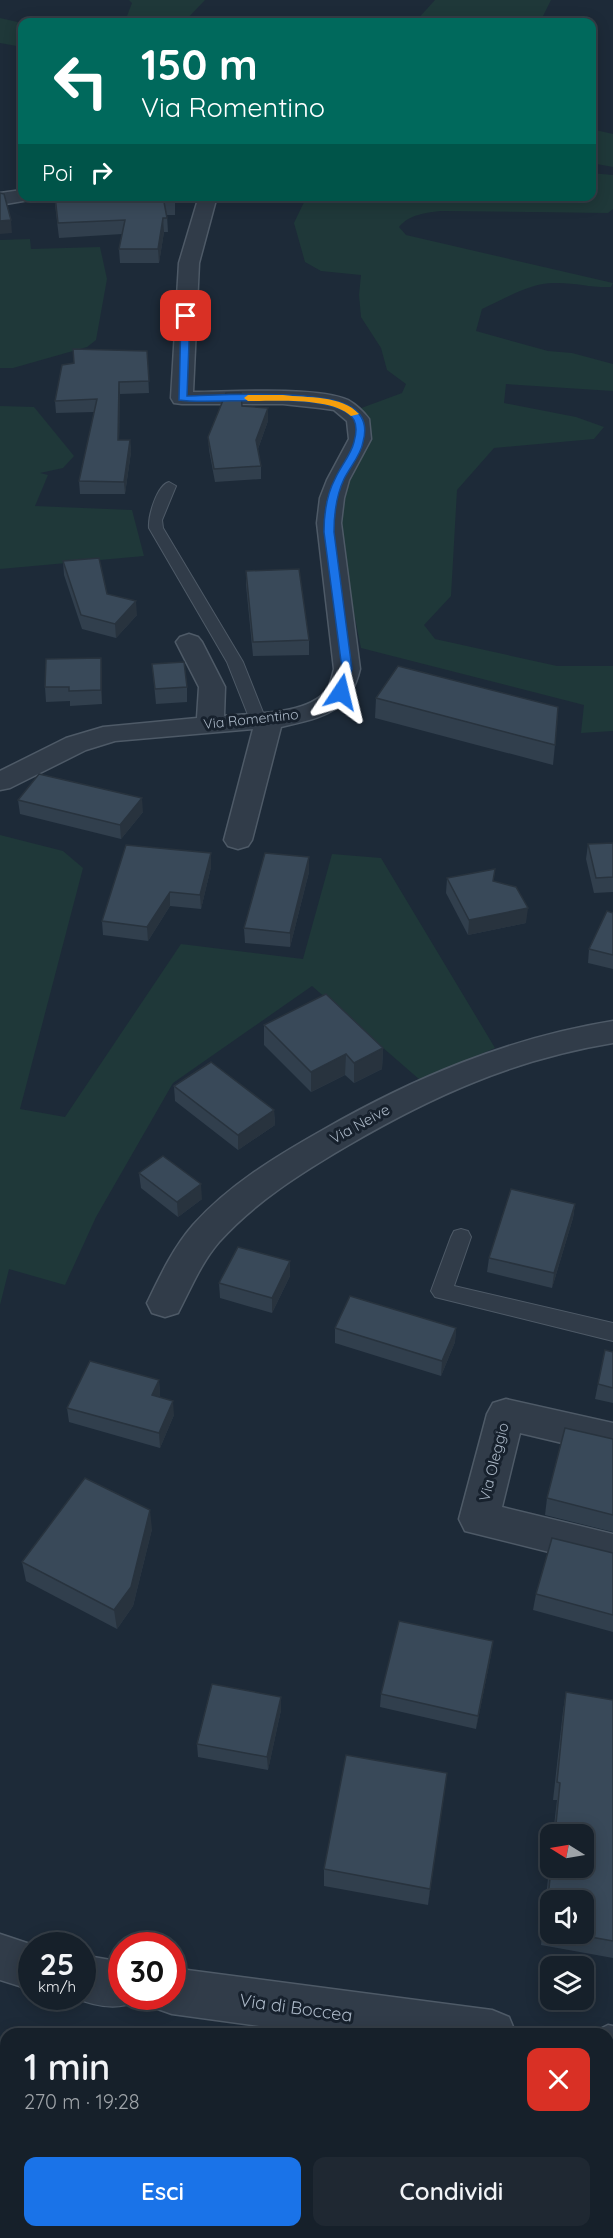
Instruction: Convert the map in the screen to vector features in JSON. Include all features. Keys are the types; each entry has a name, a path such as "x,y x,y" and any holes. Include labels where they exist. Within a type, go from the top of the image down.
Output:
{"street":[{"path":"0,198 18,196"},
{"name":"Via Romentino","path":"0,783 94,737 264,720 319,709 341,692 345,681 347,669 328,524 332,498 338,480 358,445 361,428 358,419 349,410 332,403 283,398 182,398 189,263 207,201"},
{"path":"189,642 212,687 210,724"},
{"path":"238,840 264,720"},
{"name":"Via Neive","path":"165,1303 179,1274 206,1234 244,1198 290,1164 379,1111 448,1079 498,1059 556,1041 613,1032"},
{"name":"Via Oleggio","path":"613,1439 506,1414 479,1519 613,1551"},
{"path":"0,1957 18,1962"},
{"name":"Via di Boccea","path":"186,1993 447,2028"}],"lane":[{"path":"169,486 155,520 156,528 235,662 264,720"},
{"path":"461,1237 442,1291 613,1332"}],"green space":[{"path":"129,0 205,0 188,18 123,18 127,16 132,3"},
{"path":"435,0 551,0 542,18 419,18"},
{"path":"0,18 18,22 18,46 0,43"},
{"path":"596,130 613,134 613,167 596,164"},
{"path":"596,173 613,175 613,209 608,213 441,211 413,217 399,227 406,235 613,283 611,287 545,284 517,292 482,309 476,331 548,351 572,353 613,364 613,391 506,384 504,403 576,417 604,427 594,439 494,448 457,490 451,596 424,625 435,639 557,666 613,666 613,731 581,733 584,705 361,648 337,530 338,500 358,466 369,439 356,410 402,393 406,384 387,370 381,348 361,317 359,295 361,275 321,271 305,262 294,223 305,201 596,201"},
{"path":"30,239 31,249 100,247 107,279 96,340 87,347 13,368 0,368 0,240"},
{"path":"0,406 34,407 74,456 63,468 40,473 48,475 35,506 132,510 144,556 0,569"},
{"path":"0,835 63,851 83,868 20,1109 65,1117 181,944 303,959 332,854 381,858 495,1048 420,1080 312,986 173,1083 96,1217 65,1285 9,1269 0,1305"}],"building":[{"path":"0,193 4,194 11,220 0,221"},
{"path":"56,201 175,201 164,202 167,218 163,218 158,249 119,249 125,220 58,223"},
{"path":"73,349 147,351 149,381 119,382 118,440 130,440 124,482 79,481 97,399 55,401 62,365 74,363"},
{"path":"226,393 241,393 242,406 268,408 256,440 261,466 214,469 208,437"},
{"path":"99,558 107,594 136,601 115,624 81,615 63,561"},
{"path":"299,569 309,640 253,642 246,571"},
{"path":"101,658 101,690 69,691 69,687 45,687 46,659"},
{"path":"184,662 187,687 155,689 152,664"},
{"path":"398,666 558,707 555,745 376,698"},
{"path":"39,774 142,798 120,825 18,800"},
{"path":"613,843 613,877 596,878 588,844"},
{"path":"126,845 211,853 200,895 170,892 147,927 102,921"},
{"path":"265,853 309,857 290,933 244,928"},
{"path":"495,869 493,881 516,887 528,908 469,920 447,878"},
{"path":"607,911 613,913 613,955 589,949"},
{"path":"326,994 383,1048 354,1063 346,1054 311,1072 264,1025"},
{"path":"211,1062 274,1110 238,1135 174,1086"},
{"path":"163,1156 201,1184 177,1202 139,1173"},
{"path":"511,1189 575,1204 554,1273 489,1258"},
{"path":"238,1247 290,1261 272,1298 219,1283"},
{"path":"350,1296 456,1328 442,1361 335,1328"},
{"path":"605,1350 613,1352 613,1388 598,1384"},
{"path":"90,1361 159,1380 152,1395 173,1401 159,1433 67,1408"},
{"path":"565,1428 613,1439 613,1515 547,1498"},
{"path":"85,1478 150,1510 131,1587 114,1610 22,1562"},
{"path":"552,1538 613,1553 613,1615 536,1594"},
{"path":"399,1621 493,1641 478,1716 381,1694"},
{"path":"212,1684 281,1697 267,1757 197,1744"},
{"path":"566,1692 613,1700 613,1941 594,1938 594,1890 549,1890 550,1878 594,1878 594,1824 556,1824 560,1783 557,1782"},
{"path":"346,1755 447,1773 430,1889 324,1869"}],"slow traffic":[{"path":"248,398 283,398 332,403 341,405 354,414"}],"route":[{"path":"186,316 182,398 283,398 320,401 341,405 358,419 361,428 360,439 352,458 338,480 332,498 328,524 347,669 341,692"}]}
